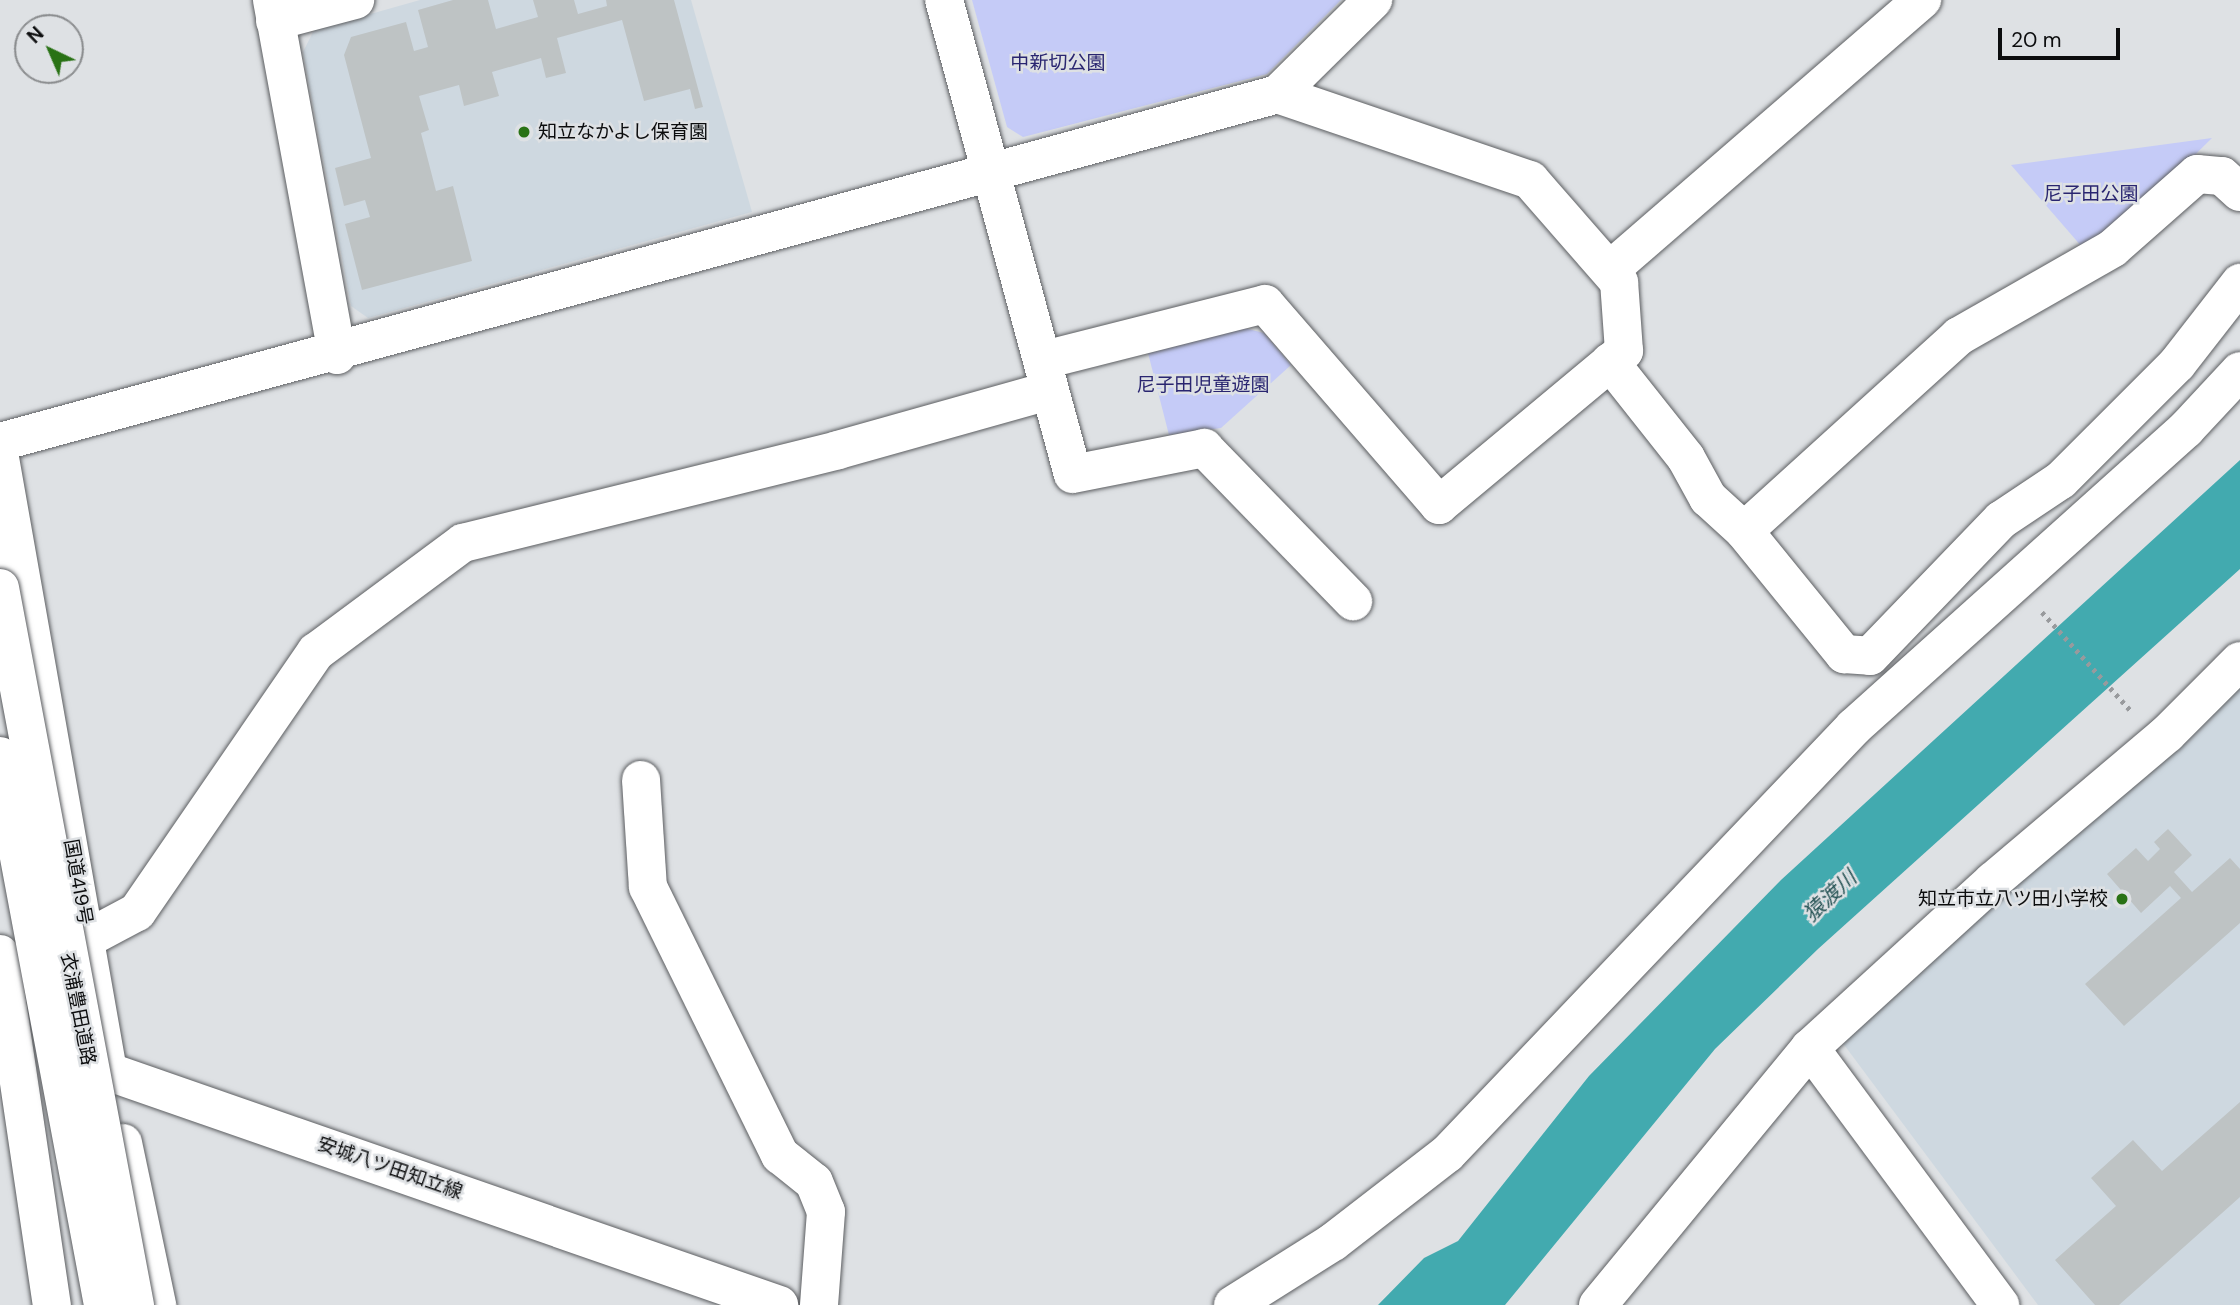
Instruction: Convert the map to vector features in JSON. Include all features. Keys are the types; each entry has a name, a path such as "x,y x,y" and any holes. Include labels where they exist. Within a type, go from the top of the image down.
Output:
{"main road":[{"path":"337,355 274,11 355,0"},
{"path":"944,0 995,173 1073,474 1204,448 1353,601"},
{"path":"0,442 337,355 1278,94 1373,0"},
{"path":"1610,270 1922,0"},
{"path":"89,938 137,912 316,652 463,543 838,450 1046,375 1265,304 1439,505 1624,351 1619,282 1530,180 1278,94"},
{"path":"1744,531 1959,336 2113,248 2197,174 2222,176 2240,192"},
{"path":"1610,362 1686,458 1708,498 1744,531 1844,654 1870,656 2001,520 2061,480 2177,364 2240,283"},
{"path":"1233,1305 1333,1242 1447,1154 1854,727 2186,429 2240,371"},
{"name":"国道419号","path":"0,458 89,938 108,1069 157,1305"},
{"name":"衣浦豊田道路","path":"0,588 135,1305"},
{"path":"1598,1305 1810,1048 1993,881 2161,739 2240,661"},
{"name":"衣浦豊田道路","path":"0,756 103,1305"},
{"path":"641,780 648,887 780,1155 814,1182 825,1212 819,1305"},
{"path":"0,954 8,1040 52,1305"},
{"name":"安城八ツ田知立線","path":"8,1040 108,1069 779,1305"},
{"path":"1810,1048 2000,1305"}],"path":[{"path":"2039,608 2137,717"}],"shaded area":[{"name":"知立なかよし保育園","path":"420,0 691,0 752,212 368,318 351,306 303,52 314,30"},
{"name":"知立市立八ツ田小学校","path":"2240,683 2240,1305 2038,1305 1842,1042"}],"green space":[{"name":"中新切公園","path":"972,0 1341,0 1267,74 1023,137 1007,127"},
{"name":"尼子田公園","path":"2212,138 2139,210 2082,247 2011,165"},
{"name":"尼子田児童遊園","path":"1244,328 1264,333 1291,365 1221,428 1169,435 1148,353"}],"water":[{"name":"猿渡川","path":"2240,460 2240,569 1818,949 1715,1049 1505,1305 1378,1305 1424,1258 1458,1241 1589,1076 1781,880"}],"building":[{"path":"453,0 488,0 496,29 538,17 533,0 574,0 578,14 607,6 606,0 674,0 703,107 695,109 690,89 644,101 622,20 557,38 566,73 546,78 541,58 492,72 499,96 464,106 459,85 419,96 429,130 421,133 436,191 453,186 472,261 362,290 345,224 370,217 365,200 344,206 335,168 371,158 344,55 351,37 406,22 414,51 428,47 418,10"},
{"path":"2168,829 2192,855 2174,872 2192,892 2230,858 2240,869 2240,923 2124,1026 2085,984 2181,898 2170,886 2141,913 2107,874 2136,848 2148,861 2160,849 2154,842"},
{"path":"2240,1102 2240,1197 2119,1305 2095,1305 2055,1260 2116,1206 2091,1178 2133,1140 2162,1171"}],"place":[{"name":"知立なかよし保育園","path":"524,132"},
{"name":"知立市立八ツ田小学校","path":"2122,899"}]}
